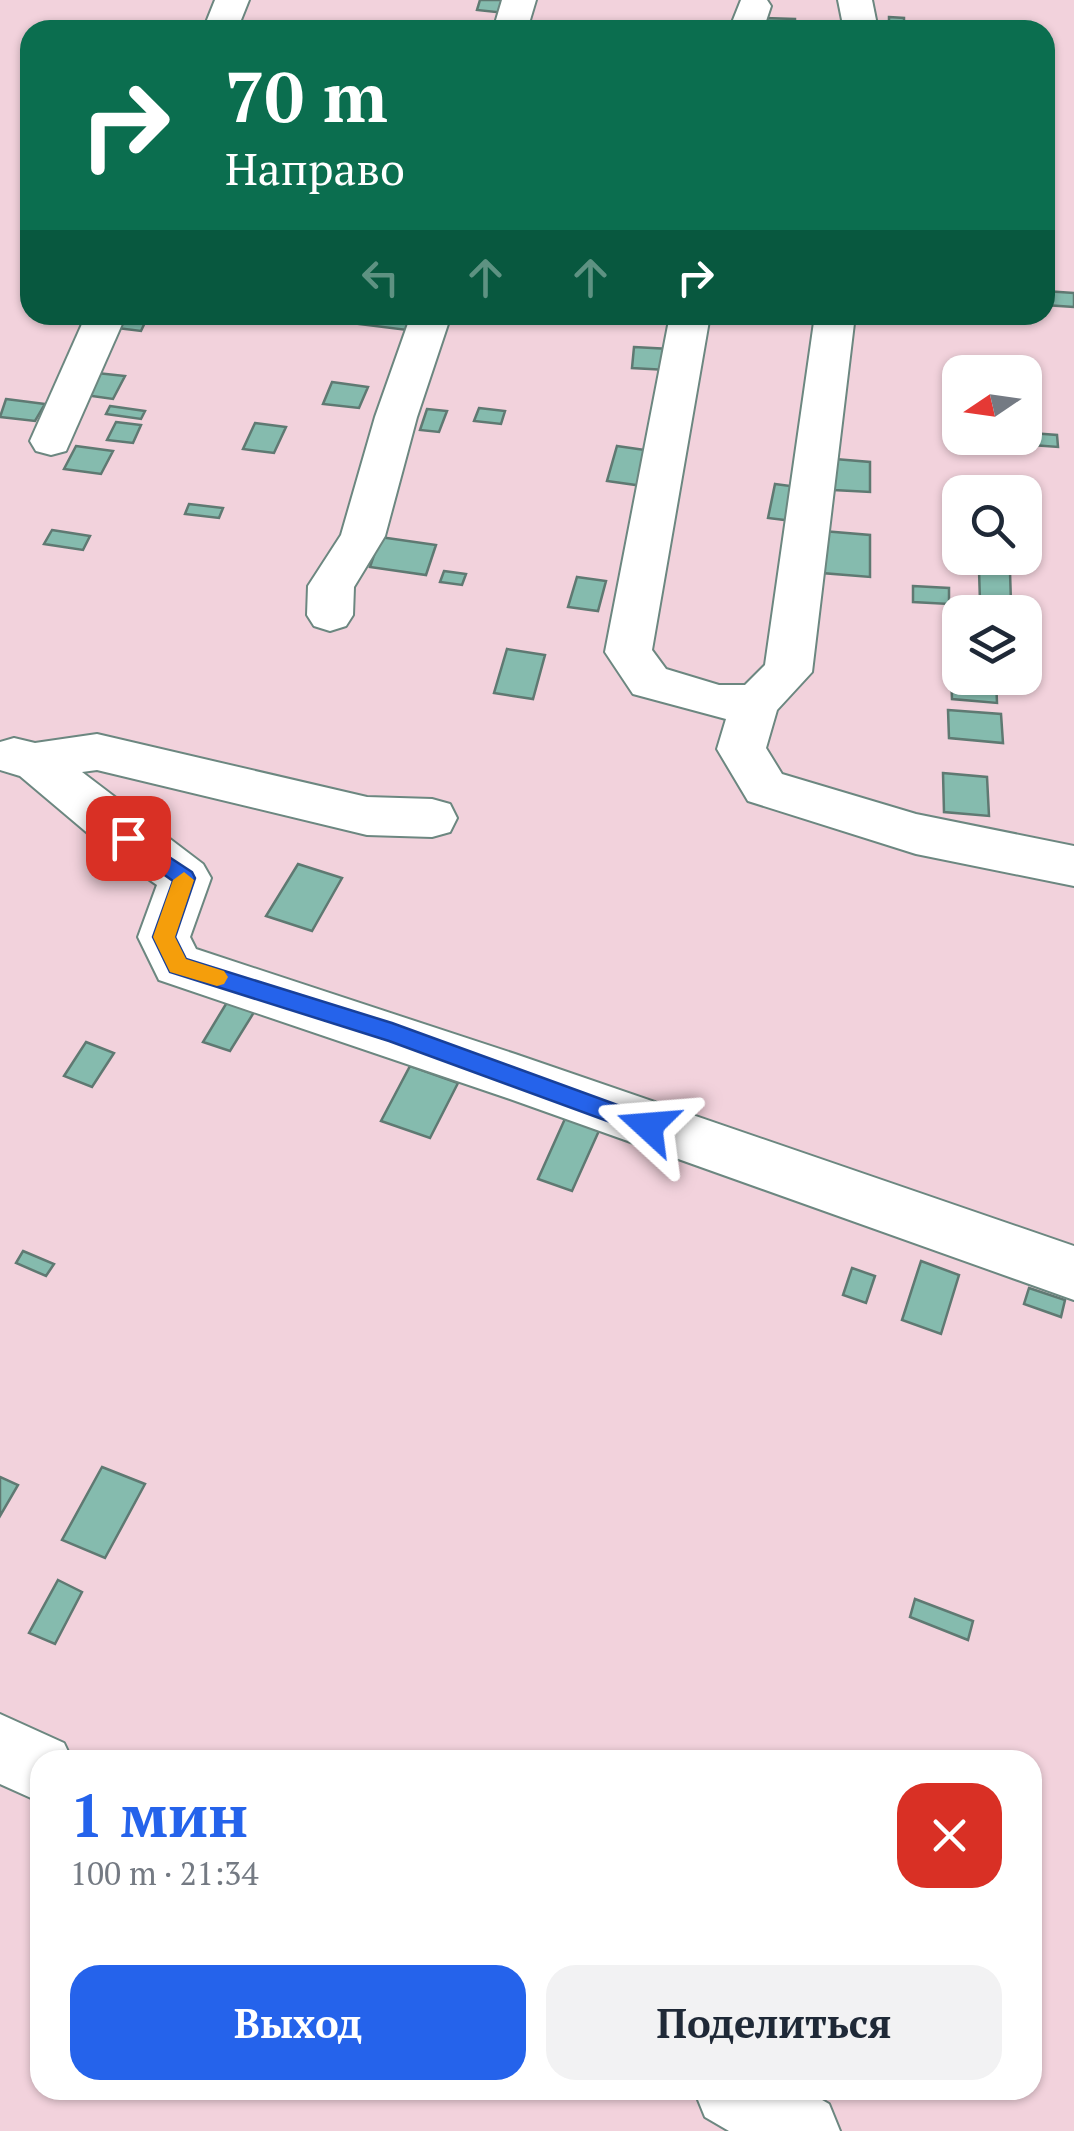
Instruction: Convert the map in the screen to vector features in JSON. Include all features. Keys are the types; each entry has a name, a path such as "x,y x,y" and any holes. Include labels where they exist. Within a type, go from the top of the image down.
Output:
{"lane":[{"path":"51,441 102,325"},
{"path":"330,616 330,586 362,536 428,325"},
{"path":"688,325 628,652 650,682 719,702 756,702"},
{"path":"834,325 788,672 756,702 741,749 765,788 916,834 1074,866"},
{"path":"17,756 96,752 367,816 432,818"},
{"path":"17,756 184,878 164,937 178,965 392,1032 612,1114 1074,1273"},
{"path":"0,1748 30,1762"},
{"path":"749,2100 802,2131"}],"shaded area":[{"path":"0,0 1074,0 1074,2131 0,2131"}],"building":[{"path":"480,0 511,0 505,13 477,10"},
{"path":"1055,292 1074,293 1074,307 1055,306"},
{"path":"118,325 144,325 141,331 117,328"},
{"path":"367,325 409,325 407,330"},
{"path":"634,347 670,349 667,370 632,368"},
{"path":"97,373 125,376 113,399 85,395"},
{"path":"332,382 368,387 359,408 323,404"},
{"path":"6,399 45,404 35,421 0,417"},
{"path":"110,406 145,411 141,419 106,414"},
{"path":"479,408 505,411 501,424 474,421"},
{"path":"427,409 447,411 439,432 420,430"},
{"path":"116,422 141,425 133,443 107,440"},
{"path":"255,423 286,427 274,453 243,449"},
{"path":"1042,434 1057,435 1058,447 1042,446"},
{"path":"76,446 113,451 101,474 64,469"},
{"path":"617,446 652,451 643,486 607,481"},
{"path":"835,459 870,462 870,492 834,490"},
{"path":"775,484 798,487 793,521 768,518"},
{"path":"189,504 223,508 219,518 185,514"},
{"path":"52,530 90,536 83,550 44,544"},
{"path":"823,531 870,535 870,577 822,573"},
{"path":"380,537 436,545 426,575 370,567"},
{"path":"444,571 466,574 462,585 440,582"},
{"path":"979,575 1010,575 1011,595 980,595"},
{"path":"577,577 606,581 598,611 568,607"},
{"path":"913,586 949,588 949,595 942,595 942,604 913,602"},
{"path":"507,649 545,655 533,699 494,693"},
{"path":"952,695 997,695 997,703 952,699"},
{"path":"948,710 1001,714 1003,743 949,738"},
{"path":"943,773 987,777 989,816 944,812"},
{"path":"298,864 342,878 312,931 266,916"},
{"path":"229,999 256,1009 230,1051 203,1042"},
{"path":"86,1042 114,1053 92,1087 64,1076"},
{"path":"410,1066 458,1083 430,1138 381,1121"},
{"path":"568,1112 602,1124 572,1191 538,1179"},
{"path":"23,1251 54,1264 46,1276 16,1263"},
{"path":"921,1261 959,1275 941,1334 902,1320"},
{"path":"852,1268 875,1276 866,1303 843,1295"},
{"path":"1029,1288 1065,1300 1061,1317 1024,1304"},
{"path":"102,1467 145,1484 105,1558 62,1540"},
{"path":"0,1477 18,1485 0,1516"},
{"path":"58,1580 82,1592 55,1644 29,1633"},
{"path":"915,1599 973,1621 968,1640 910,1617"}],"slow traffic":[{"path":"184,880 164,937 178,965 217,977"}],"route":[{"path":"128,838 184,878 164,937 178,965 392,1032 648,1126"}]}
